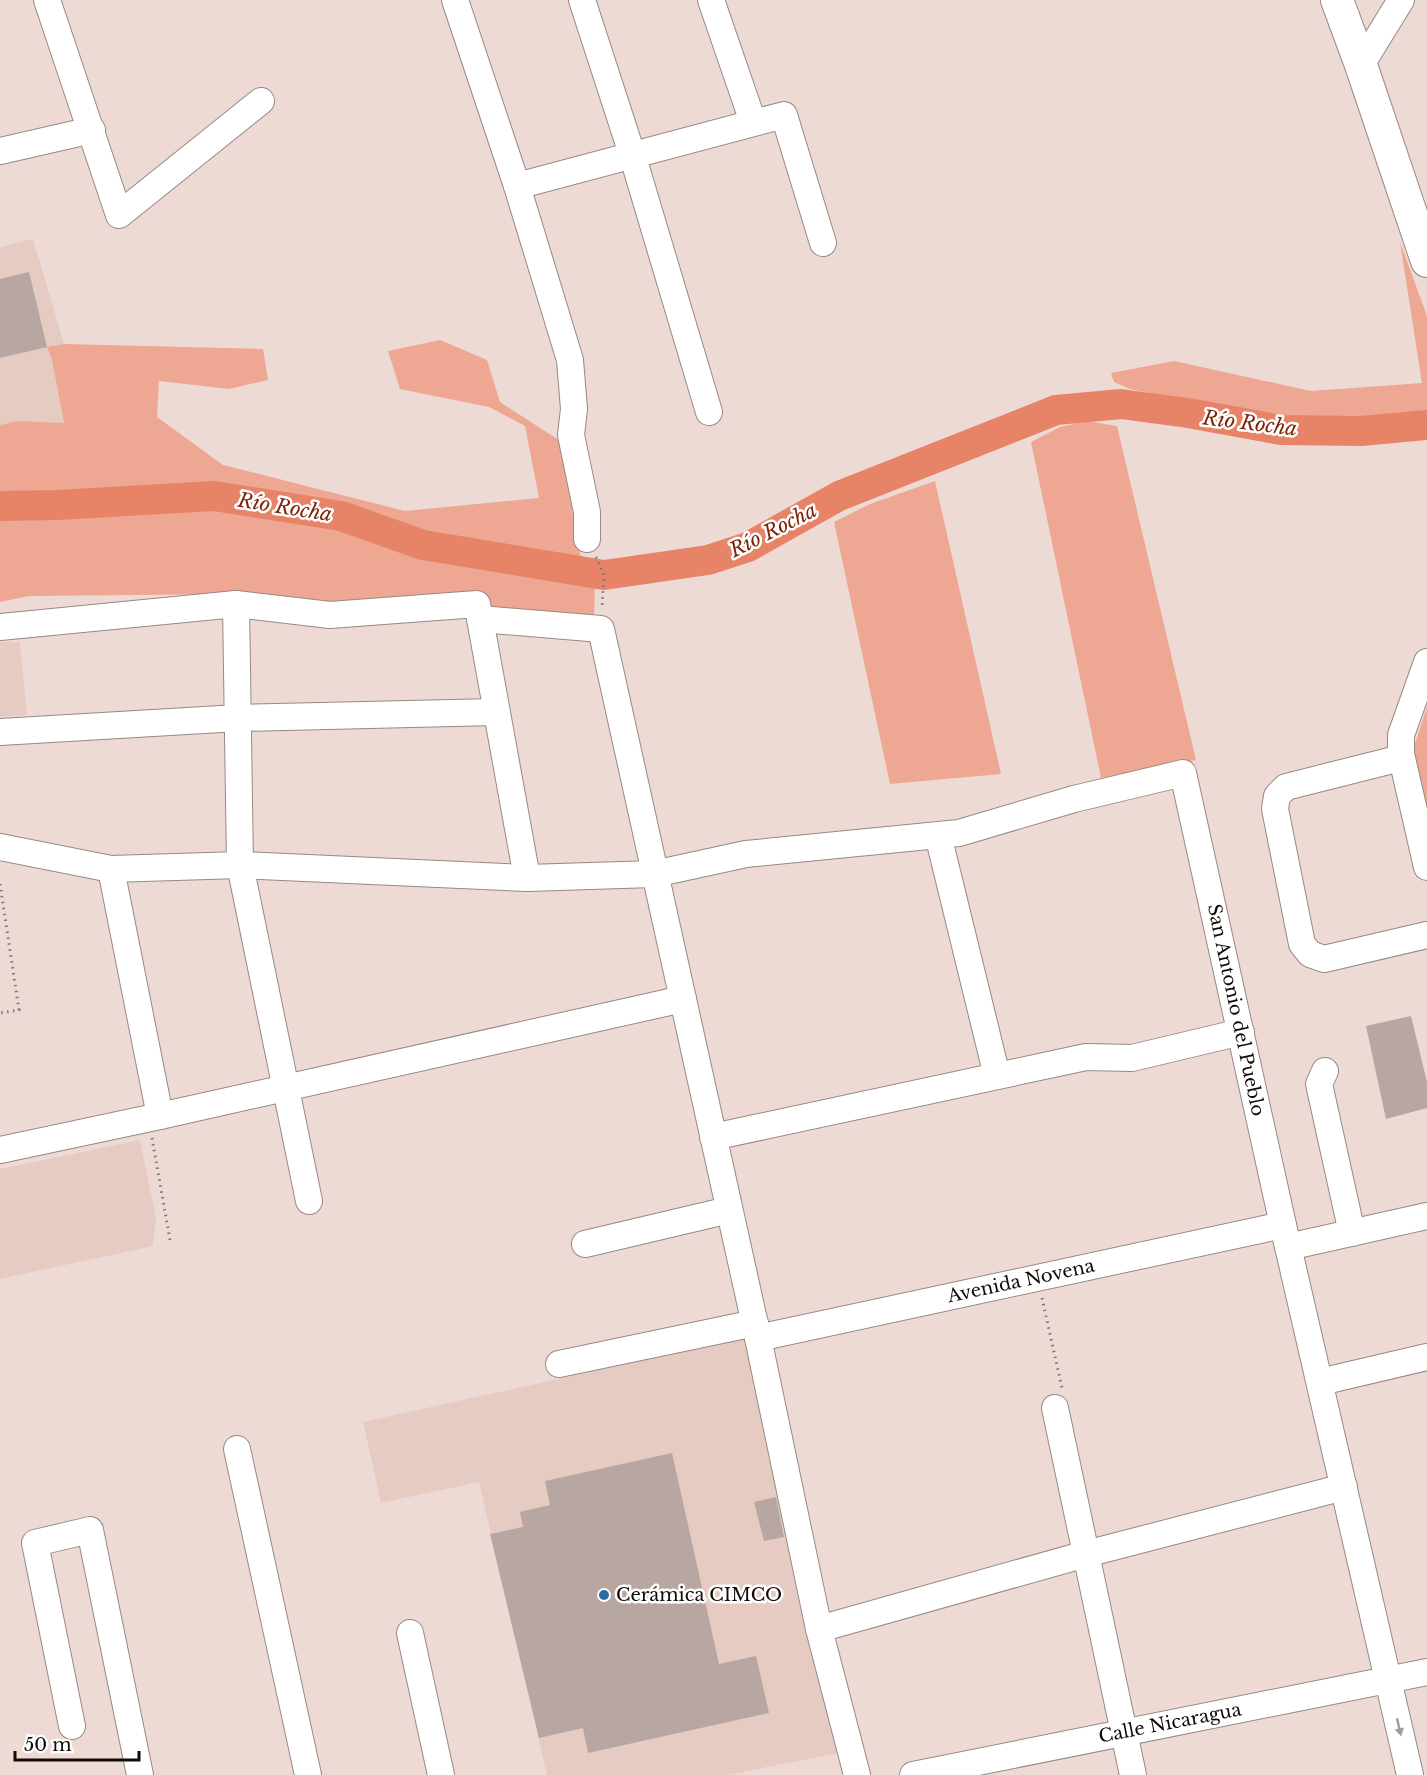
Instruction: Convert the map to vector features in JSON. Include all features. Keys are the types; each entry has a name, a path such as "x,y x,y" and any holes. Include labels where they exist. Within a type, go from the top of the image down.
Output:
{"main road":[{"path":"1337,0 1362,65 1427,261"}],"street":[{"path":"47,0 119,216 261,101"},
{"path":"455,0 517,186 570,360 574,409 571,435 587,512 587,539"},
{"path":"582,0 632,154 709,412"},
{"path":"711,0 753,122"},
{"path":"1362,65 1401,0"},
{"path":"517,186 784,115 823,243"},
{"path":"0,151 92,130"},
{"path":"236,604 240,865 309,1201"},
{"path":"0,627 236,604 330,615 477,604 527,878"},
{"path":"480,619 601,629 757,1331 819,1629 857,1775"},
{"path":"1427,662 1401,735 1401,758 1427,867"},
{"path":"0,732 238,718 496,712"},
{"path":"1401,758 1286,787 1277,796 1275,809 1302,944 1310,954 1324,959 1427,935"},
{"name":"San Antonio del Pueblo","path":"938,835 959,833 1074,799 1183,773 1286,1236 1410,1775"},
{"path":"0,847 111,869 240,865 527,878 654,874 746,854 938,835 997,1076"},
{"path":"111,869 154,1117"},
{"path":"0,1150 683,999"},
{"path":"713,1137 1086,1057 1132,1058 1241,1032"},
{"path":"1325,1071 1319,1084 1352,1233"},
{"path":"585,1244 729,1210"},
{"name":"Avenida Novena","path":"559,1364 757,1331 1037,1278 1286,1236 1352,1233 1427,1216"},
{"path":"1320,1382 1427,1357"},
{"path":"1055,1408 1133,1775"},
{"path":"237,1449 308,1775"},
{"path":"819,1629 1086,1554 1344,1487"},
{"path":"72,1725 35,1543 90,1530 140,1775"},
{"path":"410,1633 441,1775"},
{"name":"Calle Nicaragua","path":"913,1775 1427,1672"}],"path":[{"path":"587,539 604,575 601,629"},
{"path":"0,884 19,1010 0,1013"},
{"path":"154,1117 170,1240"},
{"path":"1037,1278 1064,1397 1055,1408"}],"shaded area":[{"path":"33,239 64,344 47,347 52,360 64,424 18,421 0,425 0,247"},
{"path":"1400,242 1427,316 1427,414 1282,420 1130,389 1114,382 1111,373 1174,361 1311,391 1422,383"},
{"path":"440,340 487,360 500,402 562,442 581,557 487,543 404,527 351,506 219,485 0,495 0,425 18,421 64,423 52,360 47,347 64,344 263,349 268,380 229,389 159,381 157,417 223,465 405,511 539,498 525,426 489,407 400,389 388,351"},
{"path":"1087,421 1117,426 1196,760 1101,778 1031,442 1060,427"},
{"path":"935,481 1001,774 890,784 834,522 870,504"},
{"path":"210,505 336,522 411,551 595,583 594,618 333,607 243,594 29,596 0,602 0,512"},
{"path":"0,642 20,642 27,715 0,717"},
{"path":"1427,707 1427,812 1410,759"},
{"path":"140,1140 156,1218 153,1246 0,1279 0,1169"},
{"name":"Cerámica CIMCO","path":"748,1337 838,1753 727,1775 547,1775 479,1482 381,1503 363,1422"}],"building":[{"path":"29,272 47,347 0,358 0,279"},
{"path":"1411,1016 1427,1082 1427,1108 1386,1119 1366,1026"},
{"name":"Cerámica CIMCO","path":"672,1453 719,1664 756,1656 769,1713 588,1753 583,1728 539,1738 490,1534 523,1527 520,1512 550,1505 545,1481"},
{"path":"776,1497 784,1537 764,1541 754,1502"}],"waterway":[{"name":"Río Rocha","path":"0,506 214,496 341,516 423,545 604,575 708,560 748,547 839,496 1056,410 1121,404 1188,413 1281,430 1361,431 1427,425"}],"place":[{"name":"Cerámica CIMCO","path":"604,1595"}]}
